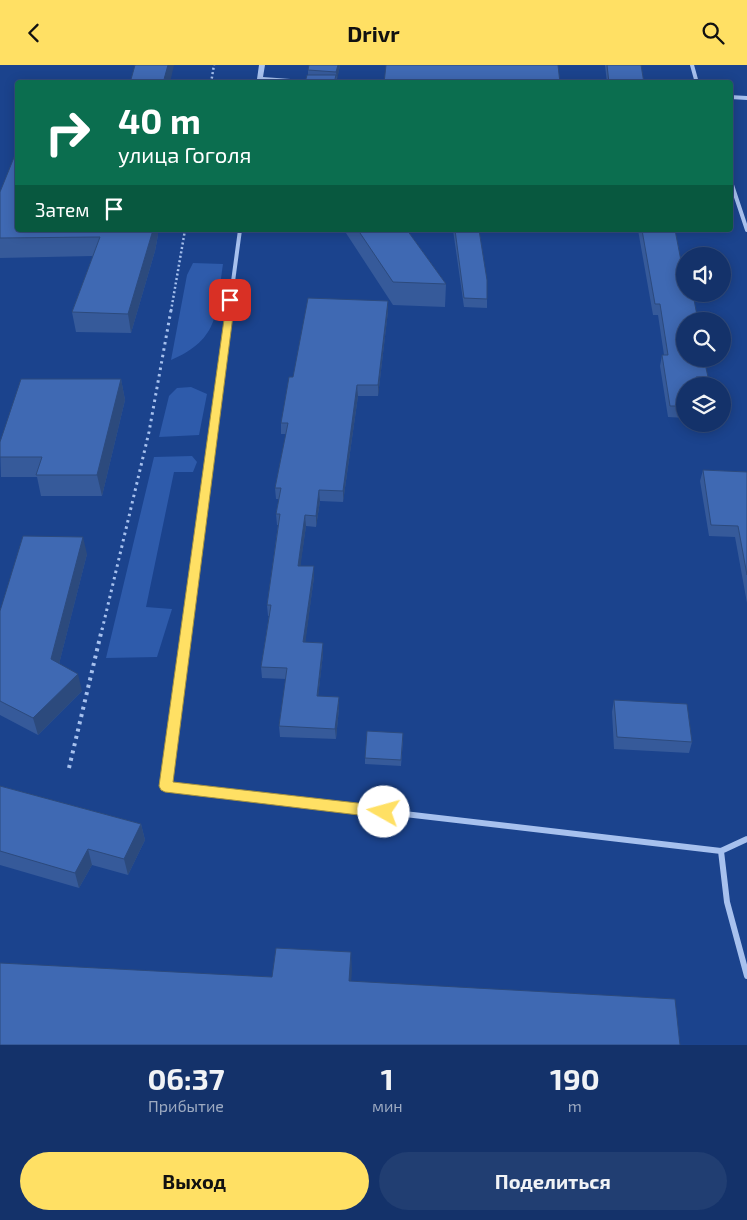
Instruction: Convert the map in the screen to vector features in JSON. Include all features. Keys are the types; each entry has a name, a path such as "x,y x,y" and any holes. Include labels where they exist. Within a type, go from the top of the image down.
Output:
{"street":[{"path":"259,80 262,65"},
{"path":"692,65 696,80"},
{"path":"733,97 747,98"},
{"path":"733,188 747,230"},
{"path":"240,232 165,786 721,851 747,839"},
{"path":"721,851 727,902 747,976"}],"path":[{"path":"212,80 214,65"},
{"path":"69,768 149,432 186,232"}],"shaded area":[{"path":"193,263 223,264 217,309 208,333 199,343 171,360 187,275"},
{"path":"191,387 207,394 199,435 159,437 169,396 177,388"},
{"path":"192,456 197,462 193,472 174,472 146,607 172,609 157,657 106,658 154,457"}],"building":[{"path":"135,65 168,65 164,80 131,80"},
{"path":"309,65 338,65 336,72 308,70"},
{"path":"386,65 558,65 560,80 384,80"},
{"path":"607,65 641,65 644,80 609,80"},
{"path":"307,75 336,75 335,80 306,80"},
{"path":"15,155 15,232 152,232 128,314 72,312 100,237 0,238 0,192"},
{"path":"359,232 408,232 446,284 393,282"},
{"path":"455,232 479,232 487,280 487,299 464,298"},
{"path":"642,232 675,232 678,247 676,247 676,302 694,302 696,312 676,312 676,367 706,367 708,377 676,377 676,406 670,406 662,355 668,355 660,304 655,304"},
{"path":"308,298 388,301 378,385 357,385 343,491 319,490 316,516 305,515 298,566 314,566 303,642 323,643 317,696 339,697 335,729 279,726 287,668 261,667 271,605 267,605 280,514 276,514 281,488 275,488 288,423 281,423 289,377 293,377"},
{"path":"21,379 121,379 97,475 36,475 42,457 0,457 0,442"},
{"path":"703,470 747,472 747,575 738,526 711,525"},
{"path":"23,536 83,537 51,659 78,674 33,718 0,701 0,611"},
{"path":"614,700 687,704 692,742 617,737"},
{"path":"367,731 403,733 401,760 365,758"},
{"path":"0,786 141,824 124,859 88,849 75,873 0,851"},
{"path":"276,948 351,952 349,981 675,999 680,1045 0,1045 0,963 272,977"}],"route":[{"path":"230,300 165,786 384,812"}]}
